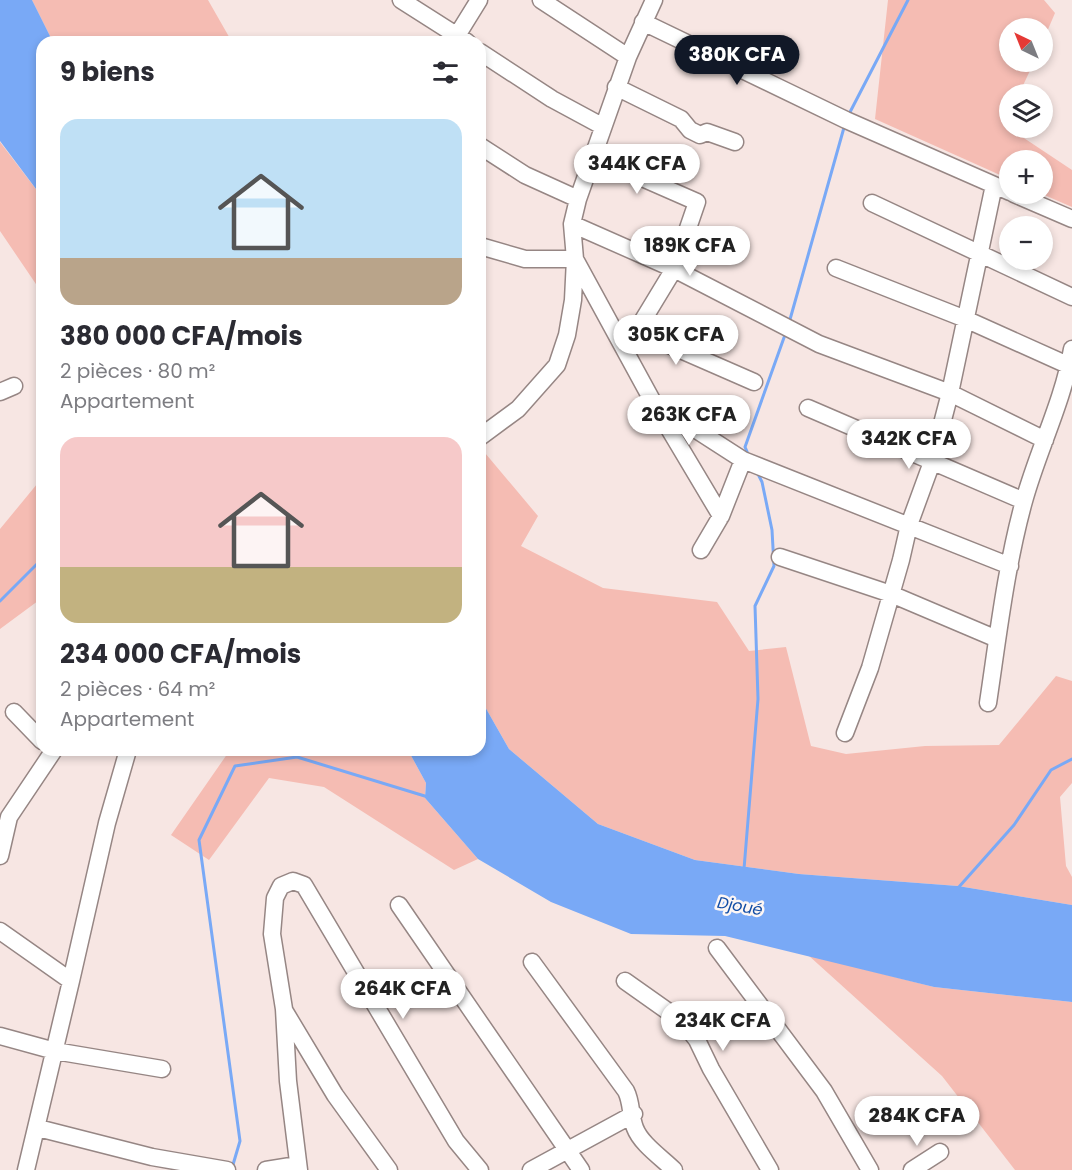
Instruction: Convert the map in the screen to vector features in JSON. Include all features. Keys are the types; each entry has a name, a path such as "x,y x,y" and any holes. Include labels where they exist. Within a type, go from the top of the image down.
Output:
{"street":[{"path":"401,0 453,36"},
{"path":"461,36 479,0"},
{"path":"541,0 628,57"},
{"path":"486,433 518,409 557,365 567,335 575,259 572,224 578,199 616,87 654,0"},
{"path":"643,22 846,120 999,187"},
{"path":"486,56 542,93 602,126"},
{"path":"616,87 681,119 690,130 700,135 707,132 735,142"},
{"path":"486,150 525,175 578,199"},
{"path":"592,156 697,202 674,270 637,330"},
{"path":"845,734 870,668 909,525 932,462 950,393 963,318 979,253 999,196"},
{"path":"872,203 1072,297"},
{"path":"1037,204 1072,219"},
{"path":"572,224 674,270 819,344 950,393 1045,440"},
{"path":"486,248 525,259 575,259"},
{"path":"575,259 653,402 722,516"},
{"path":"836,268 963,318 1071,367"},
{"path":"610,321 637,330 754,382"},
{"path":"988,703 1010,566 1024,501 1071,367 1072,349"},
{"path":"653,402 743,460 1010,566"},
{"path":"808,408 1024,501"},
{"path":"700,550 722,516 743,460"},
{"path":"780,557 891,594 997,639"},
{"path":"14,712 36,734"},
{"path":"0,856 4,814 44,756"},
{"path":"26,1170 38,1128 107,823 126,756"},
{"path":"266,1170 298,1167 284,1009 272,934 273,910 281,886 293,881 304,885 456,1140 480,1170"},
{"path":"399,905 581,1170"},
{"path":"0,932 71,981"},
{"path":"717,948 824,1091 870,1170"},
{"path":"532,962 626,1091 634,1114 634,1126 641,1138 674,1170"},
{"path":"625,981 683,1022 697,1040 711,1069 770,1170"},
{"path":"284,1009 335,1095 389,1170"},
{"path":"0,1036 55,1051 162,1069"},
{"path":"531,1170 634,1114"},
{"path":"38,1128 151,1164 227,1170"},
{"path":"912,1170 940,1152"}],"shaded area":[{"path":"32,0 208,0 229,36 50,36"},
{"path":"888,0 1044,0 1055,13 1053,18 999,18 999,72 1029,72 1024,84 999,84 999,138 1024,138 1042,150 999,150 999,175 875,119"},
{"path":"0,142 36,189 36,284 0,231"},
{"path":"1053,157 1072,170 1072,207 1053,199"},
{"path":"486,454 538,516 521,546 603,588 717,602 749,651 786,647 811,746 846,754 925,746 999,745 1056,676 1072,681 1072,783 1060,797 1066,866 1072,877 1072,905 958,886 799,874 695,860 598,824 509,749 486,709"},
{"path":"36,485 36,602 0,629 0,529"},
{"path":"226,756 411,756 426,783 425,798 478,859 454,870 324,787 269,778 209,860 171,835"},
{"path":"808,955 934,987 1072,1002 1072,1170 1015,1170 942,1076"}],"water":[{"path":"0,0 32,0 50,36 36,36 36,189 0,141"},
{"name":"Djoué","path":"486,709 509,749 598,824 695,860 799,874 958,886 1072,905 1072,1002 934,987 725,936 631,934 551,902 478,859 425,798 426,783 411,756 486,756"}],"waterway":[{"path":"848,116 908,0"},
{"path":"789,323 845,124"},
{"path":"749,456 745,447 786,332"},
{"path":"744,869 758,699 755,606 774,566 772,530 762,482 757,472"},
{"path":"0,601 36,565"},
{"path":"232,1168 240,1141 199,840 235,766 297,757 428,797"},
{"path":"958,888 1014,825 1051,770 1072,759"}]}
